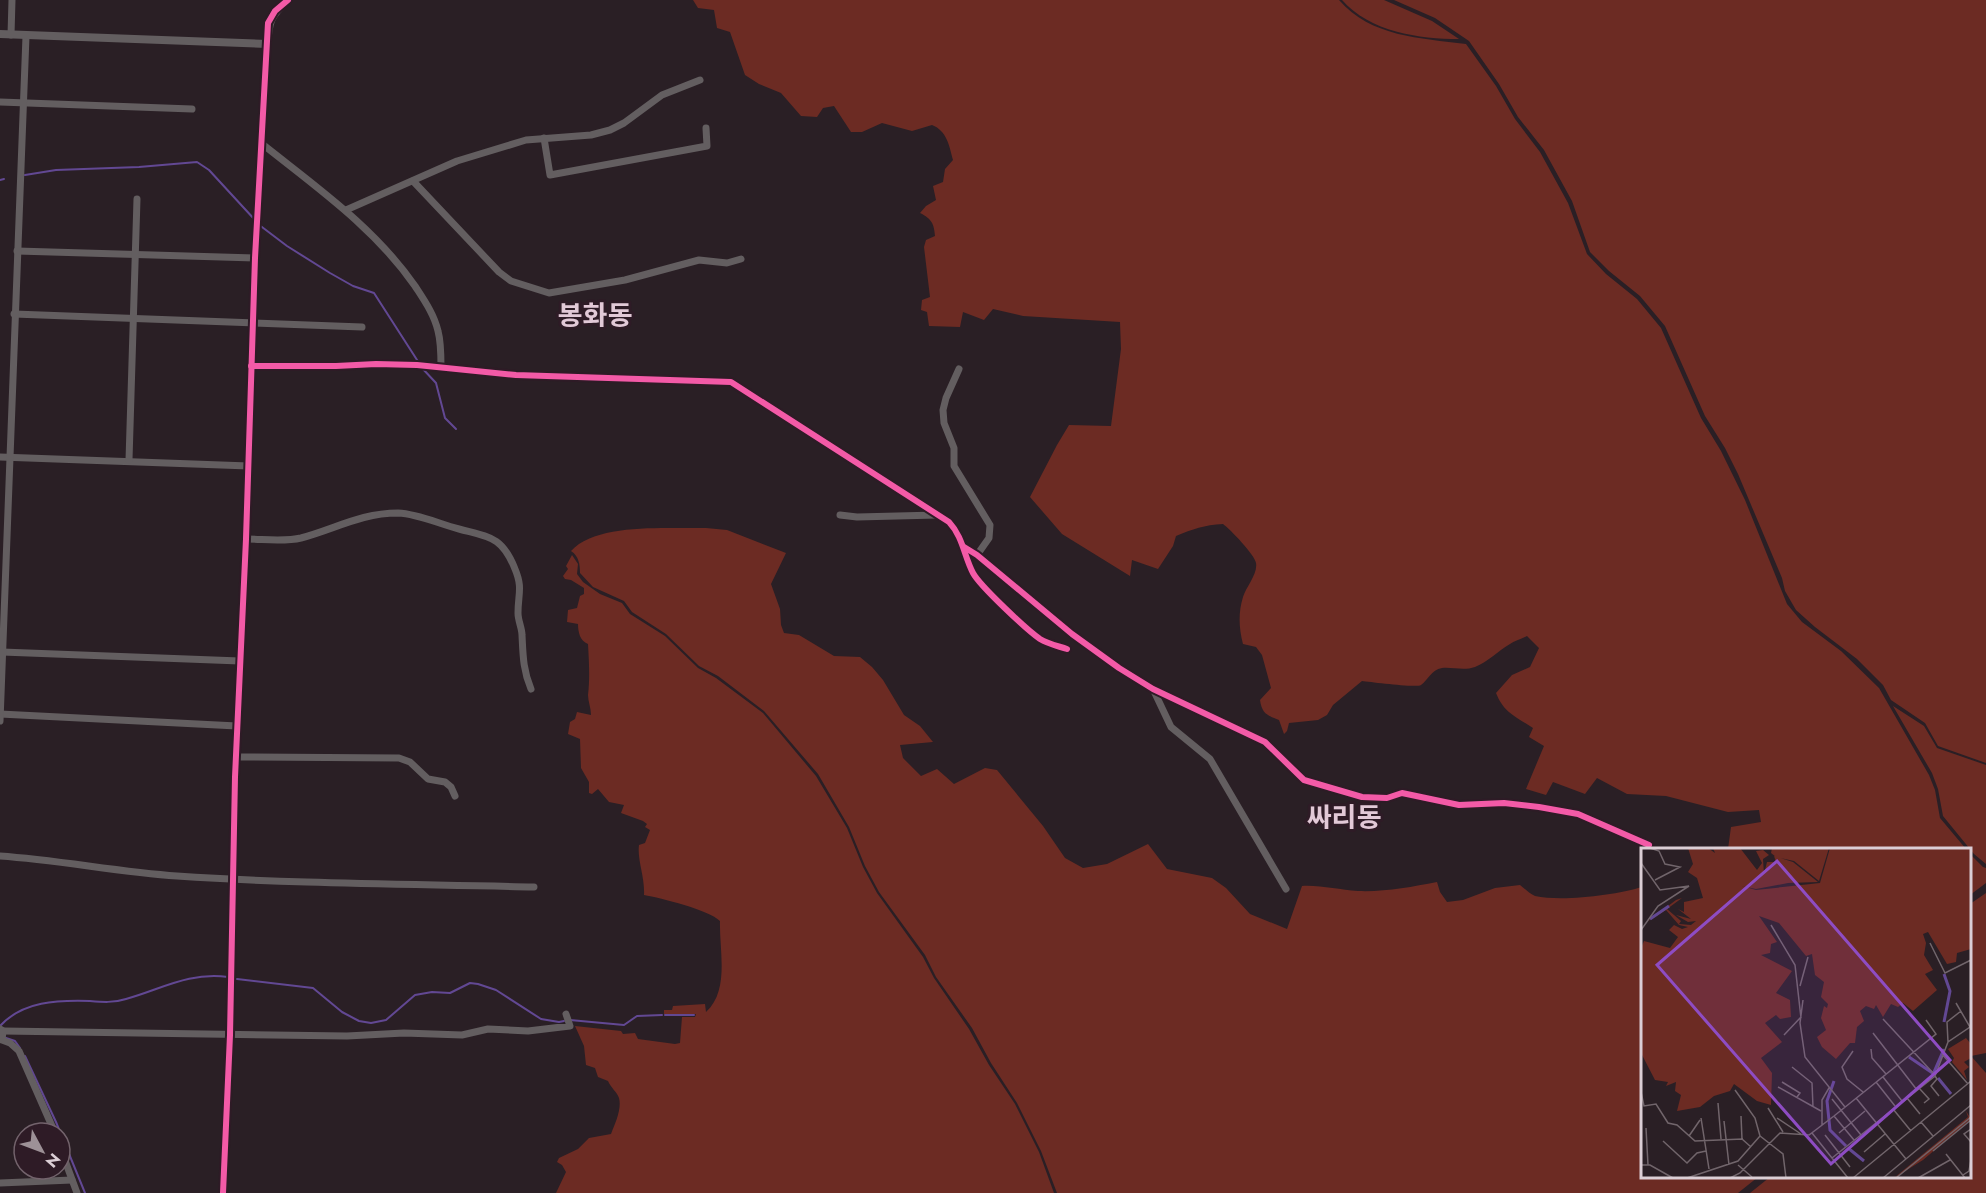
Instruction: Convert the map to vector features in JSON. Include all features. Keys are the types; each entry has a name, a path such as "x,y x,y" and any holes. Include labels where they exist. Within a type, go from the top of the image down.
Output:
{"street":[{"path":"11,35 12,0"},
{"path":"223,1193 230,1035 237,726 261,144 268,23 275,11 288,0"},
{"path":"0,34 267,44"},
{"path":"0,721 26,36"},
{"path":"346,210 457,161 526,140 591,135 610,130 624,123 662,95 700,80"},
{"path":"0,102 192,109"},
{"path":"544,138 550,175 707,146 706,128"},
{"path":"261,144 346,210 380,242 404,270 428,306 438,331 441,367"},
{"path":"413,181 499,272 511,281 549,293 625,280 692,262 727,263 741,259"},
{"path":"129,460 137,199"},
{"path":"17,251 255,258"},
{"path":"14,314 362,327"},
{"path":"251,366 417,365 516,375 731,382 949,522 958,532 968,563 975,576 1030,631 1043,640 1067,649"},
{"path":"959,369 946,398 943,410 944,423 954,448 954,466 990,525 988,538 977,555"},
{"path":"0,458 129,460 249,466"},
{"path":"246,539 298,539 362,517 398,513 413,514 446,526 482,533 505,549 520,581 521,596 518,611 522,632 522,660 531,689"},
{"path":"840,515 857,517 937,515"},
{"path":"964,547 977,555 1072,634 1119,668 1153,689 1265,742 1304,780 1362,797 1387,798 1402,793 1459,805 1504,803 1578,814 1649,845"},
{"path":"2,652 240,661"},
{"path":"1153,689 1171,727 1210,759 1286,890"},
{"path":"0,714 237,726"},
{"path":"236,757 399,758 410,762 428,779 445,782 451,787 455,796"},
{"path":"0,856 61,861 127,872 232,879 534,887"},
{"path":"2,1032 462,1035 488,1029 528,1031 570,1026 566,1014"},
{"path":"2,1032 19,1051 50,1121"},
{"path":"72,1180 77,1193"},
{"path":"0,1183 48,1181"}],"shaded area":[{"path":"693,0 1339,0 1366,22 1381,29 1414,37 1466,44 1496,86 1515,119 1540,152 1568,203 1587,254 1606,274 1637,299 1661,328 1701,418 1721,451 1745,500 1787,604 1802,622 1841,651 1879,688 1929,775 1935,790 1940,818 1965,848 1728,848 1731,827 1761,822 1759,810 1728,812 1666,796 1627,794 1597,778 1585,794 1553,782 1546,795 1526,789 1544,746 1529,737 1533,728 1506,710 1496,693 1512,675 1530,667 1539,648 1527,636 1475,667 1438,669 1421,685 1362,681 1333,705 1327,715 1318,720 1289,723 1284,734 1279,720 1266,713 1261,705 1260,700 1271,688 1262,655 1256,647 1243,644 1241,603 1255,572 1256,563 1236,536 1223,524 1193,529 1176,536 1173,546 1158,569 1132,560 1130,576 1062,534 1030,497 1069,425 1111,426 1121,349 1120,322 1023,316 993,309 984,320 963,312 960,327 929,326 927,312 921,310 922,300 930,297 924,247 926,240 935,236 932,222 920,213 936,200 933,186 943,182 945,169 953,160 944,135 932,125 912,131 882,123 862,132 851,132 834,106 823,108 817,117 801,116 781,93 745,75 730,32 717,28 714,10 698,8"},
{"path":"1342,0 1384,0 1432,21 1459,39 1396,32 1366,20"},
{"path":"1394,0 1986,0 1986,763 1938,746 1925,723 1891,700 1883,685 1857,659 1796,610 1785,591 1782,578 1738,474 1705,416 1665,326 1640,296 1590,252 1572,201 1544,150 1518,117 1499,84 1469,41 1435,18"},
{"path":"654,528 727,530 786,553 771,584 780,609 784,633 799,635 834,656 860,657 883,680 904,715 920,726 933,742 900,745 903,758 921,776 937,769 954,784 985,768 997,770 1043,826 1065,858 1083,868 1107,864 1148,844 1167,869 1212,878 1226,888 1250,914 1287,929 1302,886 1368,891 1398,889 1437,882 1447,902 1463,900 1495,888 1520,885 1535,896 1546,898 1604,895 1641,887 1641,1178 1757,1178 1738,1193 1057,1193 1041,1151 1017,1103 972,1028 936,977 925,955 879,892 865,866 849,827 818,774 764,711 718,676 699,666 666,634 632,612 624,601 593,587 580,573 577,558 571,551 583,542 615,531"},
{"path":"572,555 578,564 577,574 583,582 600,594 622,603 630,614 665,636 698,668 716,678 763,713 816,776 847,828 863,867 877,893 923,957 934,978 969,1029 1015,1104 1039,1152 1054,1193 556,1193 566,1172 557,1162 559,1158 578,1149 589,1138 611,1134 620,1107 618,1096 608,1081 598,1077 595,1068 586,1065 584,1046 575,1026 621,1031 623,1034 635,1033 638,1039 680,1043 682,1017 695,1017 696,1014 664,1014 664,1010 672,1010 673,1006 705,1004 706,1012 718,993 722,969 720,921 696,909 644,895 639,845 645,843 650,830 645,827 647,824 621,813 624,805 609,802 598,789 592,794 589,793 589,782 581,768 580,739 568,734 570,722 575,719 577,712 591,715 588,695 588,644 580,636 578,624 567,622 568,610 577,608 580,596 584,594 584,588 563,576 568,569 566,566"},
{"path":"1893,706 1924,726 1937,748 1986,765 1986,864 1974,854 1943,816 1938,789 1932,773"},
{"path":"1971,855 1986,868 1986,883 1971,894"},
{"path":"1986,893 1986,1053 1971,1056 1971,903"},
{"path":"1971,1056 1986,1073 1986,1193 1750,1193 1769,1178 1971,1178"}],"waterway":[{"path":"25,175 56,170 197,162 209,170 255,220"},
{"path":"0,180 4,179"},
{"path":"258,224 287,246 330,273 353,286 374,293 419,363"},
{"path":"422,368 436,383 445,418 456,429"},
{"path":"0,1026 19,1011 41,1004 65,1001 117,1001 188,979 228,977"},
{"path":"237,979 313,988 342,1012 359,1021 371,1023 386,1020 415,995 432,992 450,993 470,983 496,990 541,1019 564,1021"},
{"path":"570,1020 624,1025 637,1016 662,1015"},
{"path":"665,1015 694,1015"},
{"path":"3,1037 15,1041 20,1048"},
{"path":"25,1056 56,1122 85,1193"}],"cycle path":[{"path":"223,1193 230,1035 235,777 246,539 255,258 268,23 275,11 288,0"},
{"path":"251,366 417,365 516,375 731,382 949,522 957,534 973,573 985,588 1040,639 1067,649"},
{"path":"964,547 977,555 1072,634 1119,668 1153,689 1265,742 1304,780 1362,797 1387,798 1402,793 1459,805 1504,803 1578,814 1649,845"}],"district":[{"name":"봉화동","path":"595,315"},
{"name":"싸리동","path":"1344,817"}]}
